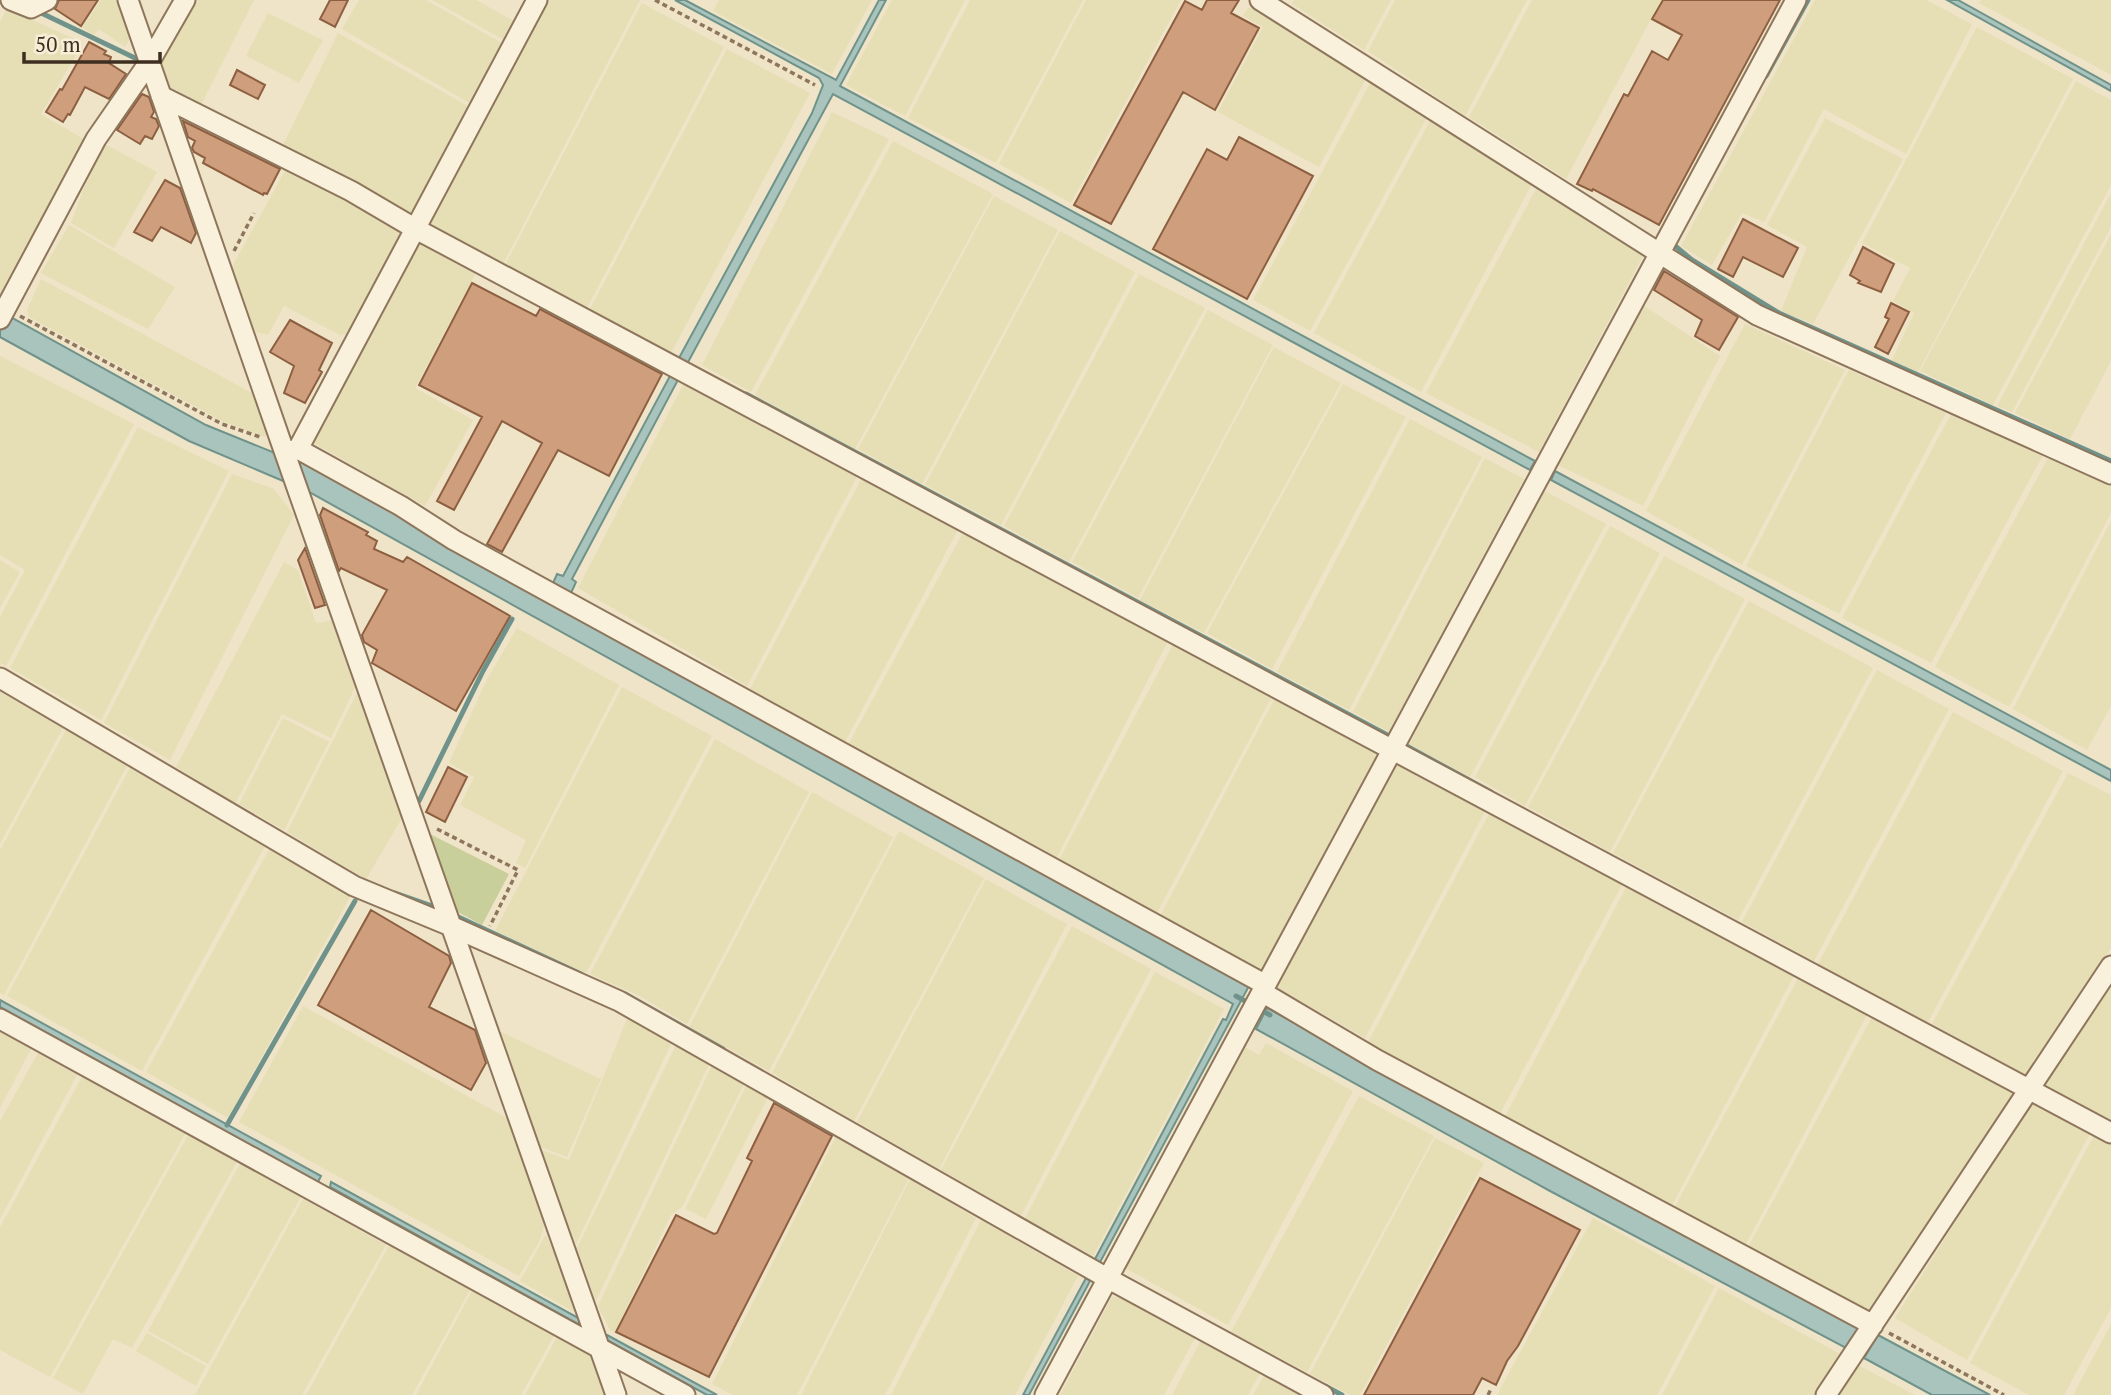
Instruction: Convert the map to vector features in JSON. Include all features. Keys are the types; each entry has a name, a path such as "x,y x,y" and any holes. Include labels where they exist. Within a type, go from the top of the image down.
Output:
{"street":[{"path":"11,0 31,8 47,0"},
{"path":"128,0 616,1395"},
{"path":"3,314 96,139 150,61 185,0"},
{"path":"287,450 414,228 537,0"},
{"path":"1260,0 1757,315 2111,474"},
{"path":"1045,1395 1796,0"},
{"path":"162,96 351,191 414,228 2111,1133"},
{"path":"287,450 401,506 454,540 1263,991 1377,1060 1873,1325"},
{"path":"0,678 354,886 619,1001 1107,1278 1323,1395"},
{"path":"1826,1395 2111,966"},
{"path":"0,1019 685,1395"}],"path":[{"path":"655,0 815,85"},
{"path":"222,272 254,213"},
{"path":"3,314 222,424 287,450"},
{"path":"414,817 518,870 483,940"},
{"path":"1873,1325 2004,1395"},
{"path":"1488,1395 1491,1389"}],"shaded area":[{"path":"101,0 119,0 133,33 125,47 99,29 94,35 82,28"},
{"path":"195,0 254,0 200,107 171,92 159,60"},
{"path":"359,0 426,0 502,43 471,104 342,29"},
{"path":"432,0 476,0 514,21 504,40"},
{"path":"545,0 640,0 502,266 425,225"},
{"path":"719,0 872,0 832,74 713,11"},
{"path":"892,0 965,0 905,116 846,85"},
{"path":"970,0 1083,0 996,163 908,118"},
{"path":"1086,0 1181,0 1071,203 999,164"},
{"path":"1294,0 1391,0 1364,50 1292,4"},
{"path":"1395,0 1527,0 1465,116 1368,51"},
{"path":"1532,0 1661,0 1566,179 1469,117"},
{"path":"1815,0 1926,0 1972,24 1906,154 1824,109 1764,222 1742,213 1712,265 1681,246"},
{"path":"1981,0 2111,0 2111,75 1979,3"},
{"path":"642,3 724,47 586,310 504,267"},
{"path":"1249,7 1367,77 1319,167 1218,112 1263,27 1243,16"},
{"path":"7,8 83,43 41,114 87,141 0,298 0,22"},
{"path":"268,13 323,40 299,83 246,56"},
{"path":"1977,27 2073,79 1918,372 1892,360 1914,313 1893,301 1910,268 1862,243"},
{"path":"338,33 468,106 410,216 282,147"},
{"path":"727,49 810,93 670,355 589,311"},
{"path":"2076,81 2111,100 2111,185 1993,405 1920,371"},
{"path":"1370,83 1426,119 1310,331 1253,300"},
{"path":"832,112 889,139 751,392 702,365"},
{"path":"1825,118 1903,159 1813,324 1781,311 1807,247 1767,225"},
{"path":"1430,121 1532,184 1421,392 1314,333"},
{"path":"893,141 993,194 855,449 755,395"},
{"path":"101,142 157,172 114,248 71,223"},
{"path":"285,171 348,201 404,233 346,334 340,335 284,306 268,335 253,331 229,272"},
{"path":"1536,189 1643,256 1539,452 1426,393"},
{"path":"2111,193 2111,227 2012,412 1997,406"},
{"path":"994,196 1058,230 922,484 858,449"},
{"path":"69,225 175,287 148,329 41,273"},
{"path":"1060,231 1135,272 1001,525 925,485"},
{"path":"2111,234 2111,361 2070,439 2015,413"},
{"path":"418,238 478,269 415,388 473,420 425,506 308,440"},
{"path":"1139,274 1205,308 1069,562 1004,526"},
{"path":"41,279 254,394 271,429 265,437 222,421 29,317 27,310"},
{"path":"1643,305 1720,356 1643,506 1558,465"},
{"path":"1208,310 1273,345 1138,598 1072,562"},
{"path":"1745,324 1845,370 1742,565 1646,511"},
{"path":"1274,347 1341,383 1204,633 1140,600"},
{"path":"0,356 134,424 6,666 0,663 0,617 25,570 0,555"},
{"path":"1849,370 1946,413 1839,614 1746,566"},
{"path":"686,379 860,471 747,686 578,588"},
{"path":"1343,384 1406,417 1272,669 1207,633"},
{"path":"1951,414 2043,455 1931,663 1842,618"},
{"path":"1410,419 1482,457 1349,710 1277,672"},
{"path":"138,427 229,471 101,720 10,668"},
{"path":"1485,458 1524,479 1389,732 1353,712"},
{"path":"2048,458 2111,486 2111,513 2009,707 1935,667"},
{"path":"232,474 274,489 294,515 170,760 104,723"},
{"path":"864,474 960,526 845,742 750,689"},
{"path":"1543,490 1606,524 1470,777 1409,744"},
{"path":"2111,521 2111,706 2087,750 2013,709"},
{"path":"1610,526 1660,553 1525,806 1475,777"},
{"path":"966,527 1170,637 1057,857 848,745"},
{"path":"1664,556 1745,599 1610,852 1528,807"},
{"path":"0,560 20,572 0,608"},
{"path":"284,562 298,570 316,623 335,620 357,683 331,738 282,714 235,804 176,767"},
{"path":"1749,601 1873,668 1738,920 1613,853"},
{"path":"517,628 619,685 525,868 516,863 526,840 460,805 474,777 449,763 486,681"},
{"path":"1176,639 1275,691 1157,913 1059,860"},
{"path":"1877,670 1949,709 1814,961 1742,922"},
{"path":"622,687 712,736 586,973 495,931"},
{"path":"359,689 405,813 366,879 287,832"},
{"path":"0,692 63,728 0,844"},
{"path":"1278,692 1380,748 1261,970 1160,916"},
{"path":"1953,712 2063,771 1928,1022 1818,964"},
{"path":"283,718 329,742 284,830 239,804"},
{"path":"66,730 127,766 4,995 0,993 0,850"},
{"path":"715,739 809,792 687,1024 640,996 590,974"},
{"path":"1398,756 1488,806 1365,1038 1275,986"},
{"path":"130,768 266,844 142,1071 7,996"},
{"path":"2068,773 2111,795 2111,948 2026,1075 1932,1024"},
{"path":"812,792 893,837 769,1071 689,1027"},
{"path":"1492,808 1626,877 1500,1114 1367,1044"},
{"path":"899,831 984,878 854,1121 772,1073"},
{"path":"270,848 350,897 228,1118 146,1072"},
{"path":"986,879 1067,924 939,1169 857,1122"},
{"path":"1630,880 1796,972 1670,1209 1503,1120"},
{"path":"1072,926 1151,969 1021,1216 941,1170"},
{"path":"1155,972 1224,1009 1093,1256 1025,1218"},
{"path":"1801,973 1869,1011 1743,1250 1672,1212"},
{"path":"2111,981 2111,1120 2041,1084"},
{"path":"303,1006 509,1119 546,1218 540,1240 519,1276 239,1122"},
{"path":"1874,1013 2015,1090 1868,1314 1746,1251"},
{"path":"628,1017 673,1040 576,1244 539,1149 569,1160"},
{"path":"0,1032 31,1049 0,1108"},
{"path":"501,1032 601,1079 567,1157 538,1146"},
{"path":"677,1043 710,1062 596,1301 577,1248"},
{"path":"1266,1043 1353,1091 1228,1325 1125,1268 1243,1046 1259,1055"},
{"path":"38,1053 77,1075 0,1219 0,1121"},
{"path":"713,1063 746,1080 682,1207 671,1215 615,1332 610,1330 598,1306"},
{"path":"82,1077 185,1134 50,1377 0,1350 0,1227"},
{"path":"747,1084 769,1095 706,1219 685,1209"},
{"path":"1359,1096 1434,1136 1307,1372 1231,1332"},
{"path":"2034,1097 2092,1130 1967,1360 1895,1318"},
{"path":"2096,1132 2111,1139 2111,1308 2064,1395 2029,1395 1970,1363"},
{"path":"188,1135 237,1162 132,1348 113,1339 83,1394 53,1378"},
{"path":"836,1136 909,1178 797,1395 733,1395 712,1384"},
{"path":"1435,1138 1484,1163 1360,1395 1350,1395 1310,1374"},
{"path":"241,1162 302,1195 208,1364 148,1331"},
{"path":"910,1179 976,1218 885,1395 801,1395"},
{"path":"303,1199 386,1245 302,1395 195,1395"},
{"path":"1593,1218 1715,1286 1657,1395 1497,1395"},
{"path":"981,1220 1078,1276 1015,1395 891,1395"},
{"path":"546,1234 581,1316 520,1281"},
{"path":"390,1244 471,1288 412,1395 306,1395"},
{"path":"1719,1288 1842,1355 1816,1395 1662,1395"},
{"path":"473,1289 555,1334 521,1395 416,1395"},
{"path":"1112,1297 1121,1297 1196,1336 1164,1395 1060,1395"},
{"path":"2111,1324 2111,1395 2073,1395"},
{"path":"147,1333 206,1366 196,1386 136,1351"},
{"path":"557,1337 596,1358 608,1395 525,1395"},
{"path":"1201,1340 1261,1372 1248,1395 1172,1395"},
{"path":"1858,1365 1915,1395 1838,1395"},
{"path":"1265,1374 1304,1395 1253,1395"}],"green space":[{"path":"428,833 509,874 482,925 454,910"}],"water":[{"path":"675,0 685,0 836,80 879,0 886,0 840,86 1535,461 1530,470 833,94 687,364 679,358 812,113 823,85 819,78"},
{"path":"1947,0 1958,0 2111,85 2111,91"},
{"path":"0,311 206,425 297,462 308,462 552,604 1249,986 1098,1266 1094,1261 1233,1004 309,492 189,441 0,337"},
{"path":"671,374 679,378 572,579 576,582 571,593 551,602 560,587 553,583 557,574 563,576"},
{"path":"1555,471 2111,770 2111,781 1551,480"},
{"path":"0,1000 321,1176 318,1182 0,1007"},
{"path":"1267,1008 1862,1326 1846,1348 1550,1191 1256,1029"},
{"path":"331,1182 582,1320 578,1324 330,1187"},
{"path":"1086,1278 1090,1281 1029,1395 1023,1395"},
{"path":"607,1335 717,1395 707,1395 605,1339"},
{"path":"1878,1335 1990,1395 1932,1395 1864,1358"}],"building":[{"path":"59,0 98,0 81,26 55,9"},
{"path":"330,0 348,0 335,27 320,19"},
{"path":"1207,0 1239,0 1231,13 1259,28 1215,110 1183,92 1111,224 1074,205 1185,1 1202,10"},
{"path":"1663,0 1780,0 1659,225 1593,189 1592,191 1577,184 1624,94 1628,96 1652,51 1668,60 1682,35 1652,19"},
{"path":"89,42 106,51 104,54 111,57 109,63 126,74 109,99 85,87 70,115 68,114 63,122 46,112 60,89 62,90"},
{"path":"237,70 265,85 258,99 230,85"},
{"path":"142,94 149,97 154,112 151,117 156,119 159,126 152,139 145,136 140,144 117,130"},
{"path":"183,121 280,169 267,194 263,195 203,163 205,158 194,152 192,148 195,141 188,137"},
{"path":"1239,137 1313,176 1247,299 1153,249 1207,149 1227,160"},
{"path":"165,180 180,188 196,233 191,243 161,227 152,241 134,232"},
{"path":"1743,219 1798,248 1783,277 1743,257 1733,277 1718,269"},
{"path":"1863,247 1894,264 1881,292 1858,283 1860,281 1850,275"},
{"path":"1664,271 1738,317 1719,350 1695,336 1702,320 1654,290"},
{"path":"472,283 536,316 540,309 662,374 609,476 558,450 502,552 487,544 542,443 502,421 454,510 437,501 482,417 419,385"},
{"path":"1891,303 1909,312 1888,354 1875,347 1889,319 1885,317"},
{"path":"290,320 332,343 319,370 322,372 305,403 284,393 294,366 270,352"},
{"path":"323,508 368,532 366,535 377,541 374,549 403,562 407,557 510,616 456,711 372,663 377,650 364,642 362,635 387,590 341,568 339,571 320,515"},
{"path":"305,548 325,605 315,608 298,560"},
{"path":"448,767 467,777 445,822 426,812"},
{"path":"371,910 449,956 451,963 429,1007 475,1030 486,1063 471,1090 318,1005"},
{"path":"774,1103 832,1136 709,1377 616,1332 676,1215 714,1234 717,1233 752,1161 747,1158"},
{"path":"1480,1178 1580,1230 1518,1346 1507,1361 1496,1385 1482,1378 1473,1395 1364,1395"}],"waterway":[{"path":"1766,76 1808,0"},
{"path":"37,11 135,58"},
{"path":"1676,241 1674,245 1692,260 1779,313 2111,461"},
{"path":"746,394 1393,738"},
{"path":"419,801 483,671 512,619"},
{"path":"1401,743 1491,792"},
{"path":"395,893 438,908"},
{"path":"227,1125 355,901"},
{"path":"454,915 581,974"},
{"path":"625,994 723,1049"},
{"path":"1236,996 1270,1015"},
{"path":"1325,1386 1342,1395"}]}
